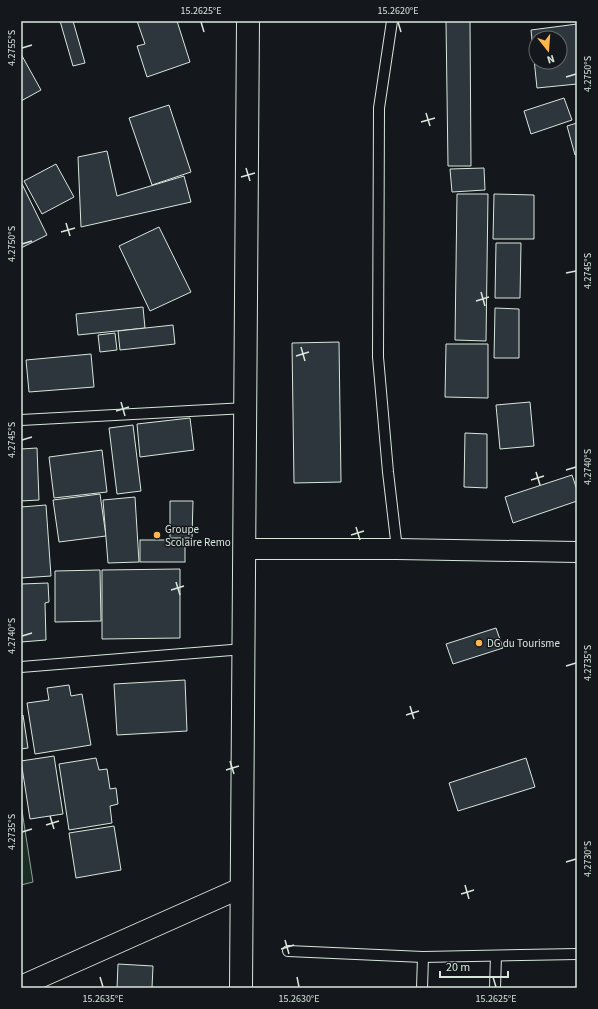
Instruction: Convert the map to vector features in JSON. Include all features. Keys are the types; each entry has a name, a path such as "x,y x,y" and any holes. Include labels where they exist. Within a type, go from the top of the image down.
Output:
{"street":[{"path":"241,988 248,21"},
{"path":"245,549 397,549 577,552"},
{"path":"21,986 241,888"}],"lane":[{"path":"392,21 380,108 378,357 388,472 397,549"},
{"path":"21,420 246,408"},
{"path":"21,667 244,649"},
{"path":"288,951 423,957 577,954"},
{"path":"496,956 496,988"},
{"path":"422,988 423,957"}],"green space":[{"path":"21,804 33,882 21,885"}],"building":[{"path":"60,21 73,21 85,63 73,66"},
{"path":"137,21 177,21 190,62 147,77 137,46 145,44"},
{"path":"446,21 470,21 471,166 448,166"},
{"path":"577,24 577,84 537,88 535,70 568,70 568,30 531,30"},
{"path":"21,54 41,90 21,101"},
{"path":"564,98 572,120 531,134 524,111"},
{"path":"169,105 191,172 152,185 129,118"},
{"path":"577,123 577,154 575,155 567,126"},
{"path":"107,151 117,196 184,176 191,202 81,227 78,157"},
{"path":"56,164 74,197 42,214 24,181"},
{"path":"484,168 485,190 452,192 450,169"},
{"path":"21,184 47,235 21,248"},
{"path":"457,194 488,194 486,341 455,340"},
{"path":"494,194 534,195 534,239 493,239"},
{"path":"159,227 191,292 150,311 119,246"},
{"path":"496,243 521,243 520,298 495,298"},
{"path":"143,307 145,328 78,335 76,314"},
{"path":"495,308 519,309 519,358 494,358"},
{"path":"173,325 175,344 120,350 118,331"},
{"path":"115,333 117,350 100,352 98,335"},
{"path":"339,342 341,482 294,483 292,343"},
{"path":"446,344 488,344 488,398 445,397"},
{"path":"91,354 94,387 29,392 26,360"},
{"path":"530,402 534,446 500,449 496,405"},
{"path":"190,418 194,450 140,457 137,424"},
{"path":"133,425 141,491 117,494 109,428"},
{"path":"465,433 487,434 487,488 464,487"},
{"path":"37,448 39,500 21,501 21,449"},
{"path":"102,450 107,492 54,498 49,457"},
{"path":"572,475 577,490 577,501 513,523 505,497"},
{"path":"100,494 106,536 59,542 53,500"},
{"path":"135,497 139,562 108,563 103,500"},
{"path":"170,501 193,501 192,538 170,538"},
{"path":"46,505 51,576 21,578 21,507"},
{"path":"140,540 185,540 185,562 140,562"},
{"path":"180,569 180,638 102,639 102,570"},
{"path":"100,570 101,621 55,622 55,571"},
{"path":"48,583 49,602 45,603 46,640 21,642 21,584"},
{"path":"496,628 503,648 453,664 446,644"},
{"path":"185,680 187,731 117,735 114,684"},
{"path":"69,685 71,696 82,694 91,745 35,754 27,703 49,700 47,688"},
{"path":"23,715 28,748 21,749 21,716"},
{"path":"54,756 63,814 30,819 21,761"},
{"path":"96,758 99,770 107,769 110,789 116,788 118,804 110,806 112,823 69,830 59,764"},
{"path":"526,758 535,787 458,811 449,783"},
{"path":"114,826 121,870 76,878 69,833"},
{"path":"118,964 153,966 152,988 117,988"}],"place":[{"name":"Groupe Scolaire Remo","path":"157,535"},
{"name":"DG du Tourisme","path":"479,643"}]}
